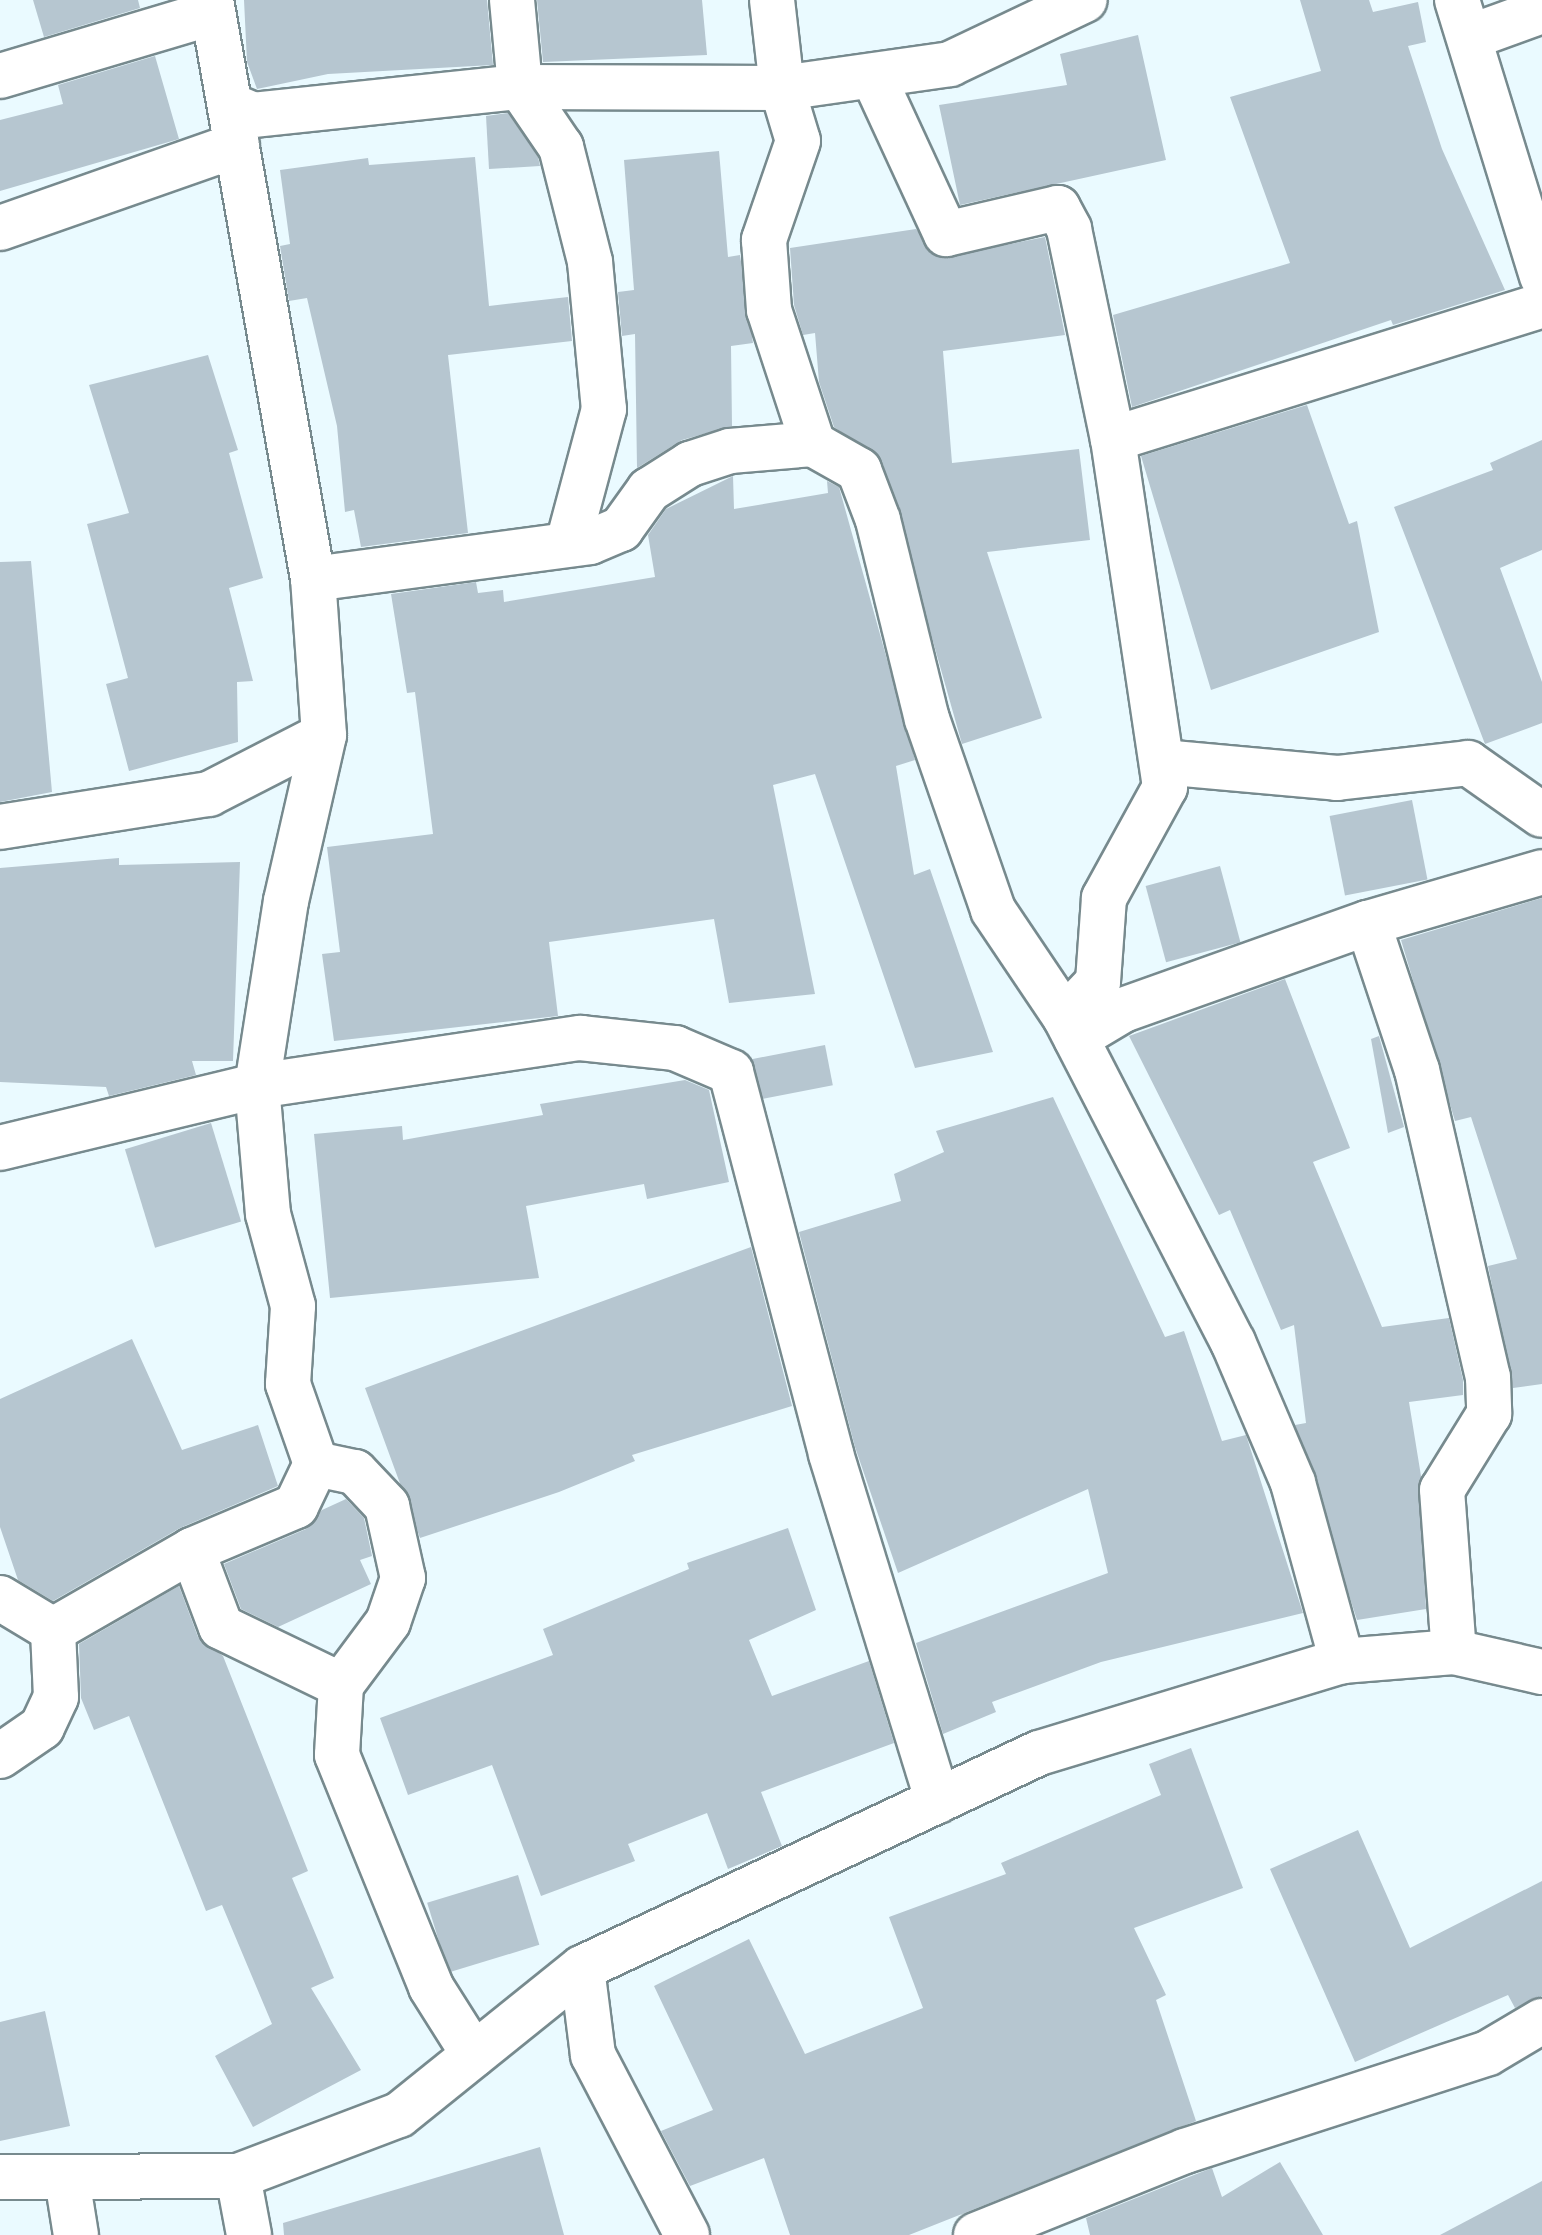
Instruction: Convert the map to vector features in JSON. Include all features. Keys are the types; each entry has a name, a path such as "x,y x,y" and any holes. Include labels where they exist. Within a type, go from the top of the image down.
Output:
{"street":[{"path":"512,0 520,87 561,147 590,262 604,409 568,543"},
{"path":"772,0 782,88 798,141 764,240 769,310 813,444"},
{"path":"3,221 253,115 520,87 782,88 873,76 950,64 1085,0"},
{"path":"0,76 211,6 220,81 234,125 313,579 324,735 286,901 257,1086 268,1214 293,1306 288,1384 316,1464 296,1506 192,1550 53,1630"},
{"path":"1542,11 1463,18 1530,201 1542,276"},
{"path":"873,76 946,234 1058,208 1069,229 1113,439 1165,787 1104,898 1098,982 1071,1028"},
{"path":"1113,439 1542,305"},
{"path":"313,579 568,543 621,529 649,490 690,464 730,451 813,444 859,470 878,520 927,719 993,910 1071,1028 1233,1342 1287,1469 1342,1661"},
{"path":"0,827 209,794 324,735"},
{"path":"1162,762 1337,778 1468,763 1542,815"},
{"path":"1071,1028 1368,923 1542,872"},
{"path":"1368,923 1417,1070 1488,1377 1489,1414 1442,1490 1454,1652"},
{"path":"0,1148 257,1086 580,1038 675,1048 731,1072 831,1454 938,1801"},
{"path":"316,1464 355,1472 387,1506 403,1578 388,1622 341,1685 337,1755 431,1987 474,2055"},
{"path":"192,1550 221,1627 341,1685"},
{"path":"0,1598 53,1630"},
{"path":"0,1756 42,1727 56,1697 53,1630"},
{"path":"0,2177 238,2176 399,2115 582,1968 1039,1753 1342,1661 1454,1652 1542,1672"},
{"path":"582,1968 593,2055 687,2235"},
{"path":"988,2233 1185,2151 1488,2053 1542,2021"},
{"path":"238,2176 249,2235"},
{"path":"67,2179 76,2235"}],"building":[{"path":"33,0 138,0 140,8 44,37"},
{"path":"244,0 487,0 493,65 328,74 257,89 247,62"},
{"path":"537,0 702,0 707,55 543,62"},
{"path":"1300,0 1369,0 1373,12 1418,2 1426,42 1408,46 1442,149 1505,290 1393,325 1391,320 1132,407 1113,315 1290,263 1230,97 1321,71"},
{"path":"1138,35 1166,160 960,205 939,105 1067,85 1060,54"},
{"path":"155,56 179,139 0,191 0,120 63,104 58,85"},
{"path":"508,113 538,157 540,166 489,169 486,116"},
{"path":"719,151 728,257 740,255 753,343 731,346 732,426 682,440 637,468 635,334 622,336 618,292 634,290 624,160"},
{"path":"475,157 489,306 568,297 572,341 448,355 468,533 361,547 354,510 345,512 337,426 307,298 289,301 280,246 290,244 280,170 368,158 369,165"},
{"path":"916,229 941,258 1045,237 1065,335 943,351 952,463 1079,449 1090,540 987,552 1042,718 962,744 882,461 834,427 819,382 815,333 803,335 794,305 790,248"},
{"path":"208,355 238,450 229,453 263,578 229,588 253,681 237,682 238,742 129,771 106,684 128,678 87,524 129,513 89,385"},
{"path":"1307,405 1349,524 1357,521 1379,632 1211,690 1141,456"},
{"path":"1542,440 1542,550 1500,568 1542,682 1542,723 1485,744 1394,507 1493,470 1490,463"},
{"path":"733,476 734,509 828,493 827,481 839,487 915,760 896,766 914,875 930,869 993,1052 915,1068 815,774 773,785 815,994 729,1003 714,919 549,942 558,1016 334,1041 322,954 340,952 327,847 433,834 415,692 407,693 391,594 476,582 478,593 503,590 504,602 655,577 648,535 666,509"},
{"path":"31,561 52,792 0,802 0,562"},
{"path":"1412,800 1427,880 1345,896 1330,816"},
{"path":"119,858 119,865 240,862 233,1061 192,1061 196,1075 109,1096 106,1087 0,1082 0,868"},
{"path":"1220,866 1240,942 1166,962 1146,886"},
{"path":"1542,898 1542,1384 1513,1388 1488,1266 1517,1259 1471,1117 1455,1121 1401,940"},
{"path":"1285,979 1350,1148 1313,1162 1382,1327 1449,1318 1463,1380 1463,1395 1409,1402 1421,1476 1426,1609 1357,1620 1295,1425 1306,1423 1294,1325 1281,1330 1230,1210 1219,1215 1129,1036"},
{"path":"1379,1036 1404,1127 1388,1133 1371,1039"},
{"path":"825,1045 833,1085 759,1100 751,1059"},
{"path":"685,1080 709,1090 729,1182 647,1199 644,1184 526,1206 539,1278 330,1298 314,1134 402,1126 403,1140 543,1115 540,1104"},
{"path":"1053,1097 1165,1337 1184,1331 1222,1441 1246,1435 1303,1613 1101,1662 992,1702 996,1712 943,1734 916,1643 1108,1573 1088,1489 898,1573 855,1447 799,1232 901,1201 894,1174 944,1152 936,1131"},
{"path":"211,1123 241,1221 155,1248 125,1149"},
{"path":"751,1247 792,1406 632,1455 635,1461 559,1492 420,1538 365,1388"},
{"path":"132,1339 182,1450 258,1425 278,1486 180,1528 53,1601 18,1580 0,1527 0,1399"},
{"path":"346,1499 364,1518 372,1556 360,1560 371,1584 278,1627 241,1609 224,1564 306,1529 322,1510"},
{"path":"788,1528 816,1610 749,1640 772,1696 869,1661 894,1743 761,1792 782,1846 728,1869 707,1813 628,1844 635,1861 541,1896 492,1765 408,1795 380,1718 553,1655 543,1629 689,1569 687,1563"},
{"path":"179,1586 198,1637 223,1656 308,1871 292,1878 334,1978 311,1988 361,2070 253,2127 215,2056 272,2024 222,1905 206,1911 129,1716 94,1730 81,1698 79,1644"},
{"path":"1191,1748 1243,1888 1134,1928 1166,1995 1156,2000 1196,2121 909,2235 790,2235 764,2158 690,2186 661,2131 713,2110 654,1986 749,1939 805,2054 923,2008 889,1917 1006,1874 1001,1863 1161,1795 1149,1764"},
{"path":"1358,1830 1410,1948 1542,1881 1542,1996 1515,2008 1508,1995 1355,2062 1270,1869"},
{"path":"518,1875 539,1945 448,1973 427,1903"},
{"path":"45,2011 70,2126 0,2141 0,2022"},
{"path":"540,2147 564,2235 284,2235 283,2223"},
{"path":"1280,2162 1323,2235 1090,2235 1086,2218 1212,2168 1222,2197"},
{"path":"1542,2181 1542,2235 1440,2235"}]}
